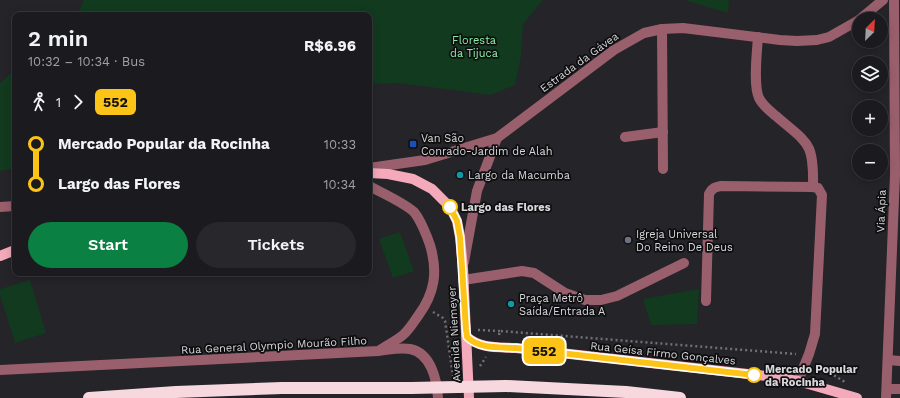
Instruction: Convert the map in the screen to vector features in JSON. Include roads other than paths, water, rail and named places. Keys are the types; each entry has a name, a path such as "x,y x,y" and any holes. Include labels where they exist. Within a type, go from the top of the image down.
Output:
{"highway":[{"path":"89,398 176,392 282,388 506,386 626,392 680,398"}],"main road":[{"name":"Avenida Niemeyer","path":"372,173 388,174 413,179 432,189 450,207 457,221 463,268 469,398"},
{"path":"0,256 12,251"},
{"name":"Rua Geísa Firmo Gonçalves","path":"466,333 472,342 482,346 516,348 718,370 798,382 857,398"}],"street":[{"name":"Estrada da Gávea","path":"868,12 883,0"},
{"name":"Via Ápia","path":"886,394 889,315 895,268 898,132 898,31 894,0"},
{"name":"Estrada da Gávea","path":"372,168 425,160 497,138 614,50 644,33 662,29 697,29 798,41 817,40 829,37 852,24"},
{"path":"662,29 663,169"},
{"path":"758,37 757,88 759,98 764,105 796,132 810,148 813,157 813,187"},
{"path":"625,137 663,132"},
{"name":"Avenida Niemeyer","path":"463,268 476,191 497,138"},
{"path":"706,301 709,194 711,190 715,187 721,186 818,188 822,194 816,322 813,341 798,382"},
{"name":"Rua General Olympio Mourão Filho","path":"0,370 378,351 408,330 425,307 434,285 434,259 428,236 414,213 392,198 372,188"},
{"path":"0,207 12,206"},
{"path":"463,280 522,271 534,273 565,293 585,300 602,300 617,296 684,263"},
{"path":"889,315 900,316"},
{"path":"378,351 402,349 412,350 420,354 431,367 435,377 438,398"},
{"path":"888,360 900,361"},
{"path":"886,394 900,389"}],"place":[{"name":"Van São Conrado-Jardim de Alah","path":"413,144"},
{"name":"Largo da Macumba","path":"460,175"},
{"name":"Largo das Flores","path":"450,207"},
{"name":"Igreja Universal Do Reino De Deus","path":"628,240"},
{"name":"Praça Metrô Saída/Entrada A","path":"511,304"},
{"name":"Mercado Popular da Rocinha","path":"754,375"}],"park label":[{"name":"Floresta da Tijuca","path":"474,46"}]}
